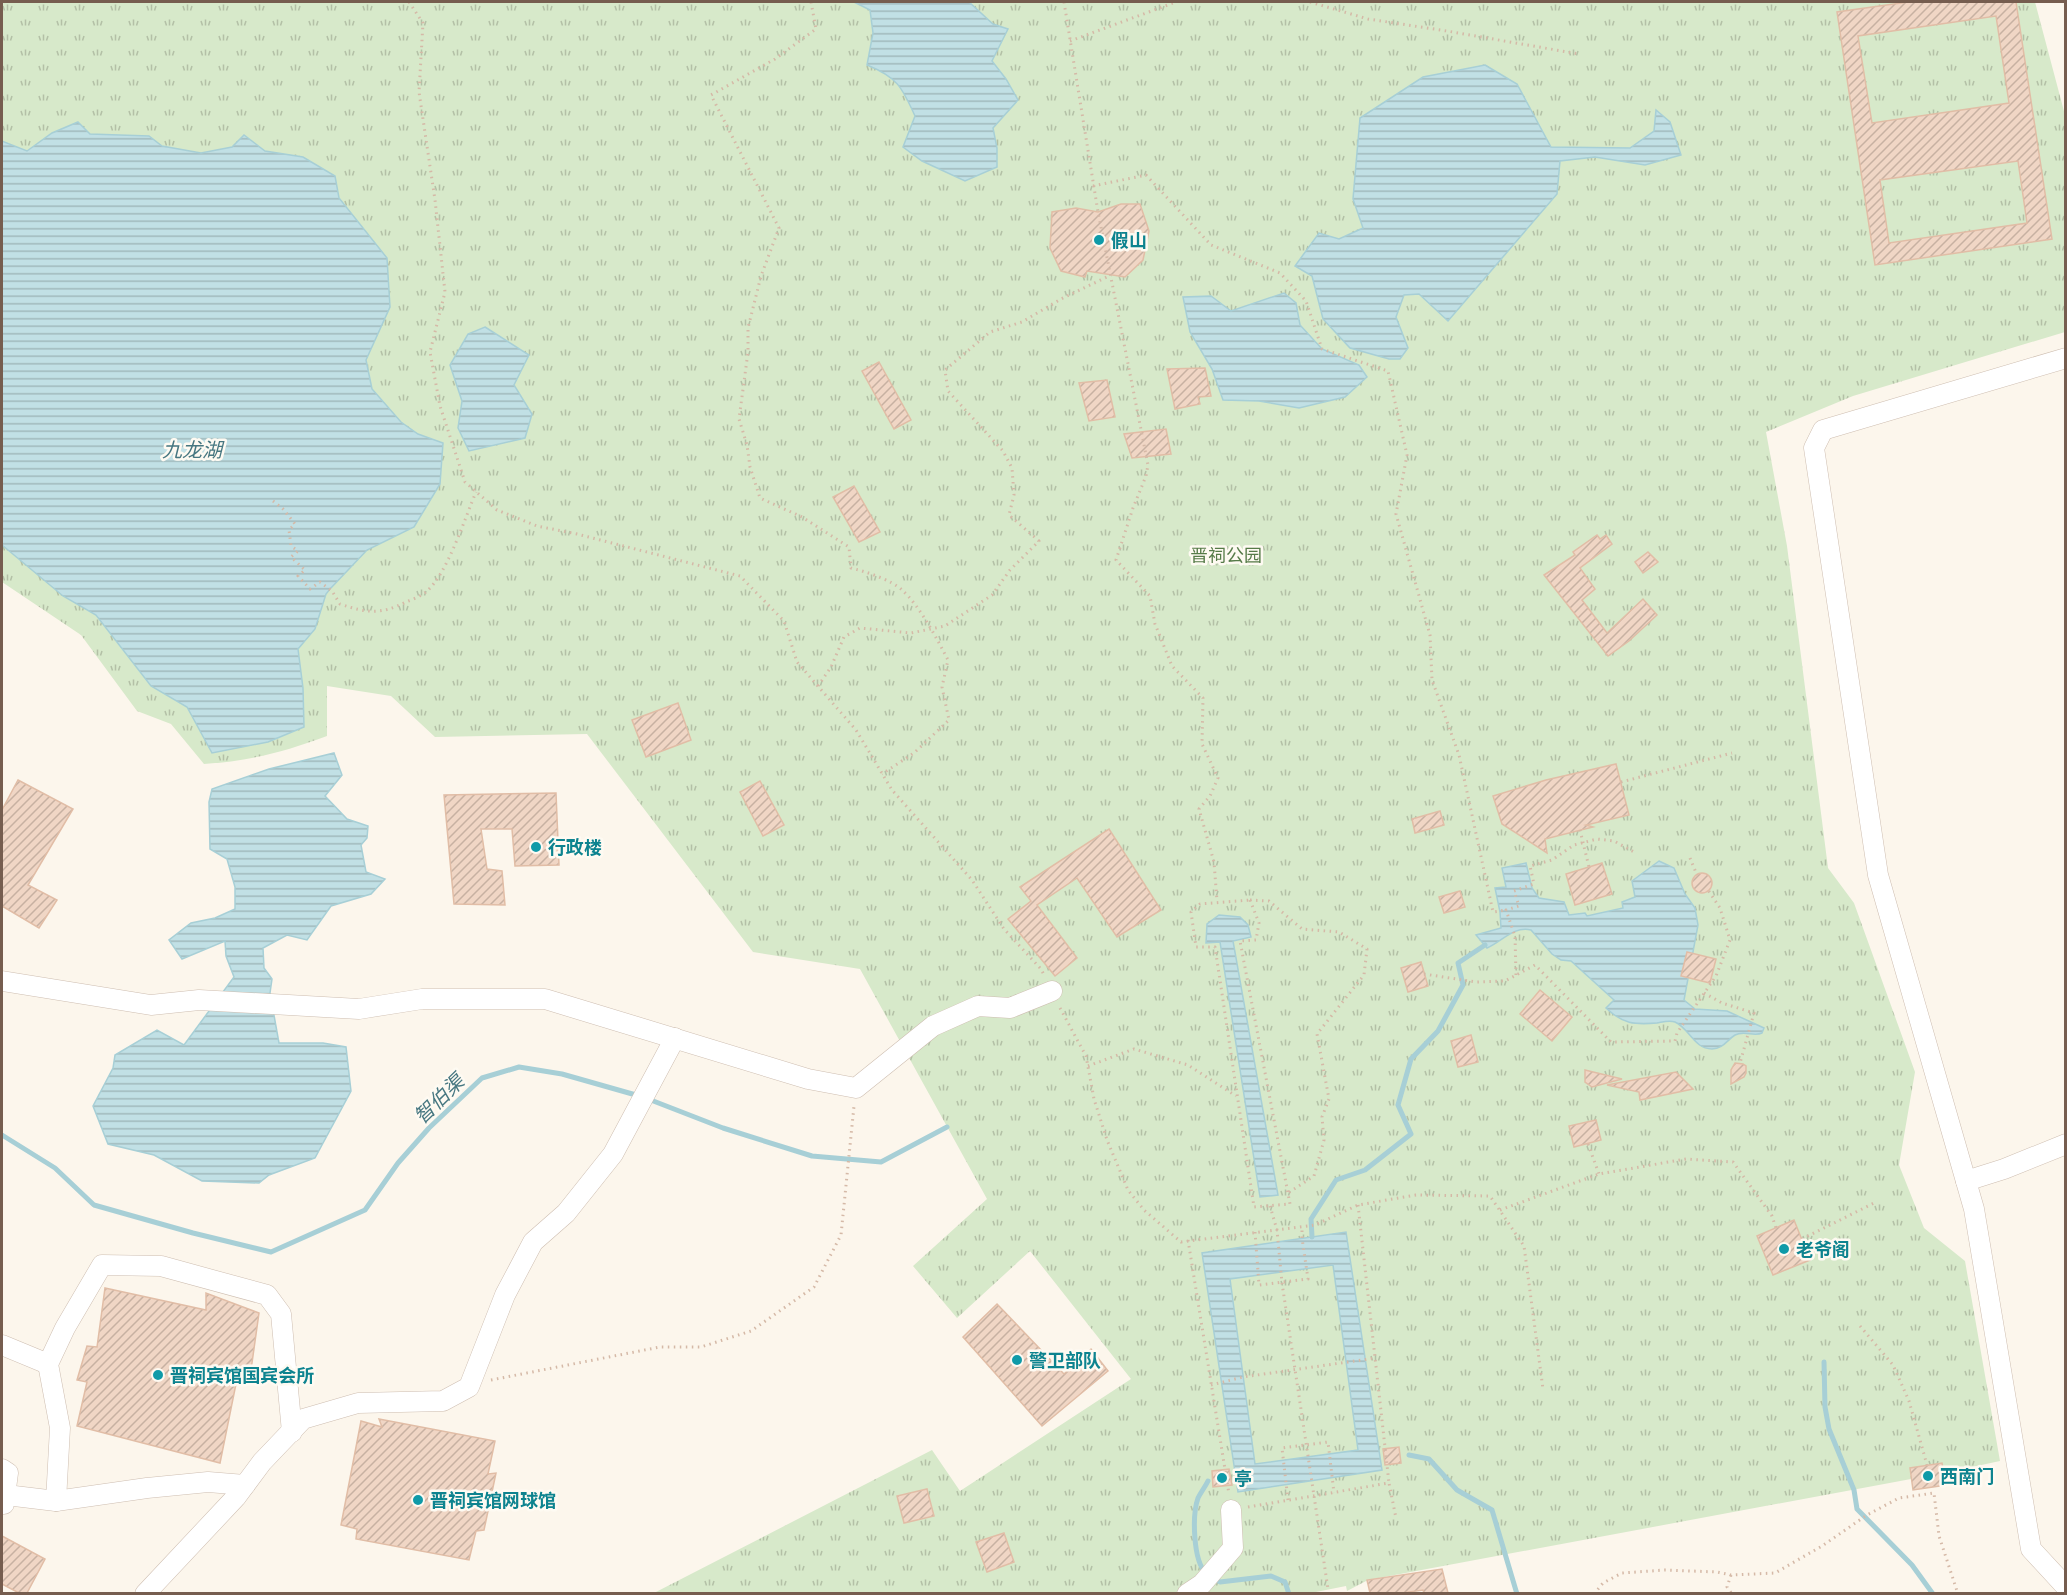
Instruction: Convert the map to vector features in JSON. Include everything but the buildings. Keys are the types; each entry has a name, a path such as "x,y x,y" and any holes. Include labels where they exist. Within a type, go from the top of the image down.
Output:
{"street":[{"path":"2066,358 1823,430 1814,448 1878,875 1974,1209 2031,1549 2066,1587"},
{"path":"2,981 151,1005 199,1000 359,1009 422,999 545,999 808,1079 856,1088 933,1026 978,1006 1010,1008 1052,991"},
{"path":"145,1593 206,1530 262,1462 303,1419 358,1403 443,1401 469,1387 505,1295 533,1242 566,1213 613,1154 675,1038"},
{"path":"1966,1181 2004,1169 2066,1144"},
{"path":"56,1501 60,1428 48,1364 65,1328 102,1265 161,1266 267,1295 281,1314 292,1432"},
{"path":"2,1345 48,1364"},
{"path":"2,1469 8,1473 4,1499 56,1501 208,1482 245,1485"},
{"path":"1200,1583 1233,1548 1231,1509"}],"path":[{"path":"409,2 423,23 419,92 435,200 445,292 430,352 440,406 465,482 497,510 537,526 740,576 784,621 797,662 856,730 892,790 972,880 1004,929 1041,969 1086,1056 1094,1099 1107,1140 1128,1190 1144,1210 1181,1242 1315,1225 1358,1205 1416,1195 1490,1196 1524,1246 1543,1389"},
{"path":"810,2 816,29 775,59 711,95 780,228 761,276 748,328 748,352 739,419 760,498 802,516 849,547 851,568 864,571 902,589 932,629 948,660 942,687 949,720 914,753 882,774"},
{"path":"1064,2 1094,186 1148,465 1116,560 1150,596 1155,624 1172,666 1203,698 1202,744 1218,778 1210,796 1199,809 1214,862 1217,901"},
{"path":"1070,41 1176,2"},
{"path":"1310,2 1368,19 1579,54"},
{"path":"1094,186 1146,175 1211,244 1280,273 1306,301 1322,349 1388,371 1407,455 1395,514 1430,635 1432,680 1459,755 1493,912 1519,906 1514,891 1534,884 1530,866 1552,860 1574,845 1597,839 1614,841 1634,852"},
{"path":"818,686 831,667 844,637 860,628 911,633 945,626 992,595 1010,570 1039,541 1009,515 1014,495 1012,468 1003,451 948,390 945,370 990,332 1022,322 1061,299 1111,275"},
{"path":"273,501 283,508 295,524 289,530 291,546 298,551 291,557 305,570 298,576 310,589 320,582 332,591 340,604 360,611 384,612 427,591 440,574 476,492"},
{"path":"1621,782 1732,753"},
{"path":"1580,830 1589,867"},
{"path":"1690,858 1697,875"},
{"path":"1424,974 1476,982 1505,981 1535,965 1611,1042 1675,1041 1677,1033 1716,976 1730,940 1720,908 1708,890"},
{"path":"1250,900 1259,923 1256,940 1240,941 1290,1204 1254,1207 1215,947 1196,947 1191,912 1200,904 1217,901 1250,900 1269,901 1302,929 1339,932 1367,949 1364,975 1317,1034 1329,1099 1322,1117 1324,1140 1314,1176 1288,1193"},
{"path":"1506,910 1515,936 1516,975"},
{"path":"1704,993 1722,1003 1754,1013 1740,1063"},
{"path":"1088,1066 1134,1048 1188,1065 1236,1096"},
{"path":"469,1387 501,1377 660,1347 701,1347 751,1331 814,1287 841,1235 856,1088"},
{"path":"1588,1144 1599,1174"},
{"path":"1500,1210 1599,1174 1686,1159 1733,1162 1772,1216 1775,1226"},
{"path":"1804,1239 1874,1203"},
{"path":"1358,1205 1389,1483 1396,1518"},
{"path":"1270,1206 1279,1242 1282,1283 1312,1496 1328,1589"},
{"path":"1255,1232 1259,1285 1282,1283 1308,1279 1302,1226"},
{"path":"1188,1240 1231,1509 1389,1483"},
{"path":"1860,1326 1893,1365 1909,1401 1927,1465"},
{"path":"1211,1385 1243,1377 1376,1358"},
{"path":"1288,1500 1282,1448 1306,1444 1328,1442 1334,1493"},
{"path":"1932,1488 1939,1536 1958,1593"},
{"path":"1594,1593 1603,1583 1622,1573 1665,1570 1717,1572 1731,1575 1775,1573 1822,1546 1867,1515 1899,1498 1934,1493"},
{"path":"1731,1575 1727,1587 1732,1593"}],"green space":[{"name":"晋祠公园","path":"2,2 2035,2 2065,115 2065,332 1853,396 1766,432 1787,546 1828,868 1854,903 1915,1072 1899,1165 1924,1228 1965,1261 2000,1461 1944,1473 1942,1463 1910,1468 1911,1479 1368,1580 1347,1591 1346,1586 1306,1594 654,1593 932,1450 960,1491 1131,1379 1030,1251 957,1318 913,1266 987,1199 860,969 753,952 587,734 435,737 391,696 327,686 327,736 267,755 204,764 171,724 137,711 81,635 2,582"}],"water":[{"path":"854,2 969,2 993,24 1008,29 992,61 1018,100 993,128 997,148 997,167 965,181 922,161 903,147 915,116 897,84 885,74 867,65 873,33 870,10"},
{"path":"1485,65 1517,84 1551,147 1630,148 1654,131 1656,110 1670,122 1681,155 1645,165 1595,157 1560,161 1557,194 1448,321 1419,294 1404,295 1396,317 1408,348 1400,359 1389,359 1350,348 1323,319 1312,276 1295,266 1319,233 1339,239 1363,228 1353,199 1360,118 1423,77"},
{"name":"九龙湖","path":"78,122 90,134 149,136 162,146 201,153 232,147 244,135 265,151 303,157 335,176 339,198 387,258 390,307 366,360 372,389 401,422 418,434 443,443 440,484 414,527 367,550 326,594 315,629 298,649 303,688 304,727 268,742 212,753 187,707 151,686 96,615 63,596 2,545 2,141 27,151 52,133"},
{"path":"1284,293 1296,303 1300,325 1322,349 1359,365 1367,377 1345,397 1299,408 1259,401 1223,400 1212,369 1190,332 1183,297 1211,296 1231,311"},
{"path":"485,327 529,355 514,385 532,414 525,438 469,451 458,428 462,401 450,365 468,334"},
{"path":"334,753 342,775 325,796 347,819 368,826 367,838 361,845 366,872 385,879 371,894 331,906 307,940 287,935 263,948 264,968 272,979 270,993 279,1043 323,1043 346,1047 351,1091 315,1158 269,1175 259,1183 202,1181 154,1155 108,1144 93,1106 113,1068 115,1055 157,1030 184,1045 234,977 226,956 225,941 182,959 169,940 191,923 215,918 235,909 235,887 227,859 210,849 209,802 212,789 269,769"},
{"path":"1659,861 1674,868 1685,894 1695,908 1698,925 1684,1000 1695,1009 1727,1011 1764,1028 1762,1033 1738,1034 1722,1046 1712,1049 1701,1046 1675,1022 1642,1024 1629,1022 1606,1008 1614,1000 1571,961 1561,960 1552,954 1531,930 1513,932 1487,948 1476,935 1501,928 1495,888 1506,887 1502,868 1526,863 1532,888 1539,898 1564,902 1569,915 1585,913 1587,916 1623,908 1622,902 1635,897 1632,881"},
{"path":"1219,915 1240,917 1248,925 1251,937 1233,941 1278,1195 1260,1197 1220,942 1206,943 1207,924"},
{"path":"1346,1232 1382,1470 1238,1492 1202,1253","holes":["1333,1265 1358,1450 1255,1464 1230,1279"]}],"waterway":[{"path":"1312,1237 1311,1219 1336,1180 1365,1170 1411,1134 1398,1105 1411,1059 1438,1031 1463,985 1458,963 1485,945"},
{"name":"智伯渠","path":"2,1135 55,1168 94,1205 271,1252 365,1210 398,1163 429,1128 482,1078 519,1067 562,1074 643,1097 723,1128 812,1156 881,1162 947,1127"},
{"path":"1824,1362 1825,1407 1829,1429 1854,1490 1857,1509 1912,1565 1933,1594"},
{"path":"1409,1455 1429,1459 1457,1490 1492,1510 1517,1594"},
{"name":"智伯渠","path":"1206,1573 1198,1559 1194,1526 1198,1498 1208,1481"},
{"name":"智伯渠","path":"1214,1578 1220,1582 1271,1576 1285,1582 1289,1594"}],"place":[{"name":"假山","path":"1099,240"},
{"name":"行政楼","path":"536,847"},
{"name":"老爷阁","path":"1784,1249"},
{"name":"警卫部队","path":"1017,1360"},
{"name":"晋祠宾馆国宾会所","path":"158,1375"},
{"name":"西南门","path":"1928,1476"},
{"name":"亭","path":"1222,1478"},
{"name":"晋祠宾馆网球馆","path":"418,1500"}]}
